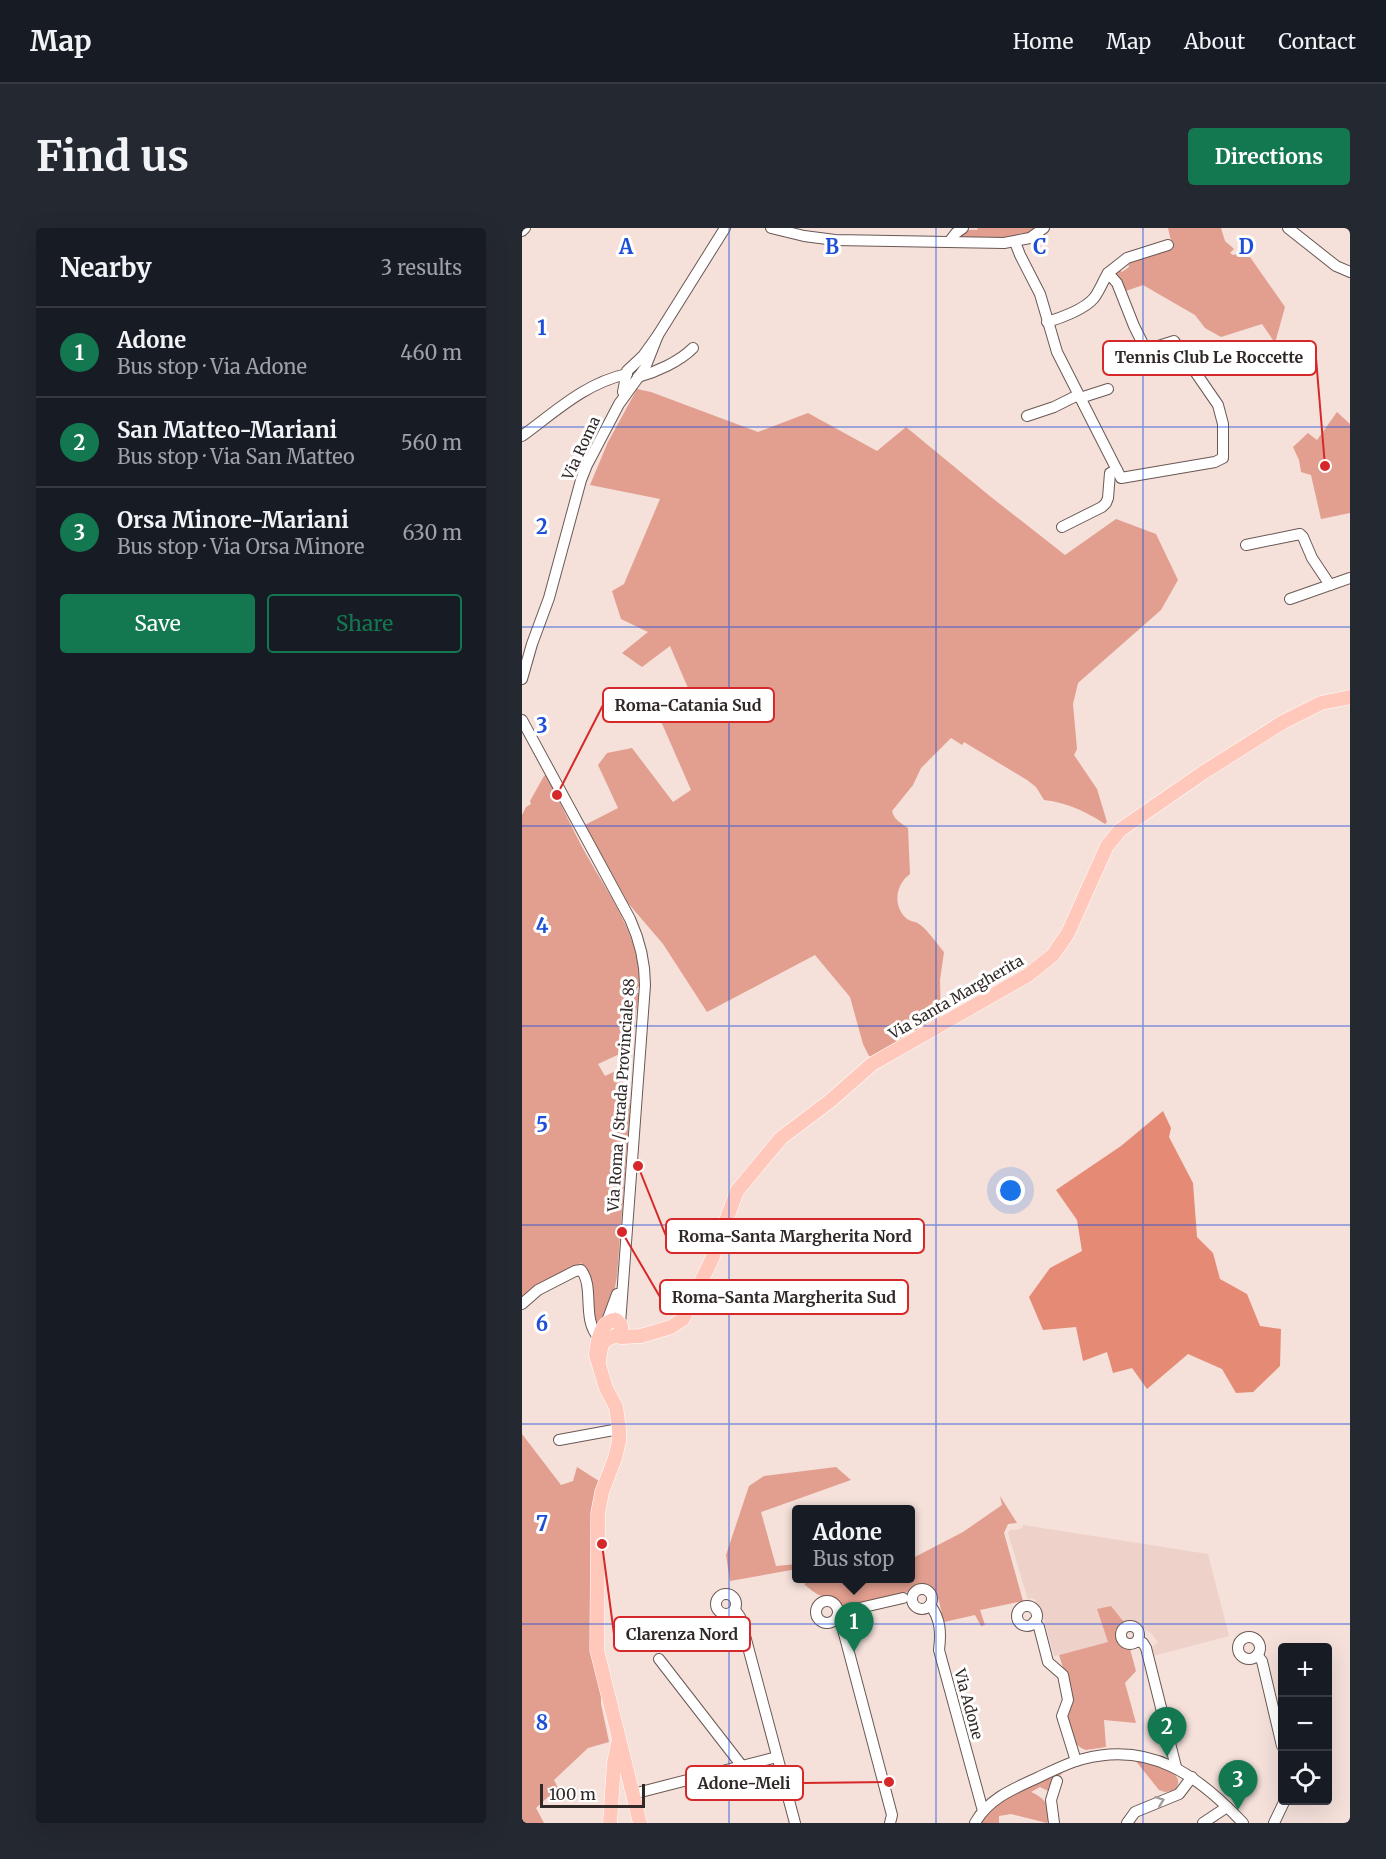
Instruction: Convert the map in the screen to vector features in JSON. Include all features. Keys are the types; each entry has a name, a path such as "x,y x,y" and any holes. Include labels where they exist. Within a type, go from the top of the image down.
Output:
{"main road":[{"name":"Via Santa Margherita","path":"611,1330 630,1337 651,1333 677,1324 683,1319 716,1250 737,1191 781,1138 830,1101 872,1064 1028,975 1053,955 1068,933 1107,846 1128,823 1283,722 1321,703 1350,697"},
{"path":"610,1823 621,1770 618,1738 597,1650 598,1513 605,1484 615,1458 619,1429 616,1407 606,1388 597,1354 611,1330"},
{"path":"621,1770 633,1794 640,1823"}],"street":[{"name":"Via Roma","path":"532,644 549,598 581,480 632,377 627,371 644,362 658,335 725,228"},
{"path":"771,228 817,238 949,242 1012,242 1030,238 1044,228"},
{"path":"949,242 963,228"},
{"path":"1292,231 1336,266 1350,272"},
{"path":"1012,242 1040,294 1057,352 1121,478 1215,462 1222,458 1223,424 1218,405 1174,341 1146,350 1117,283 1108,273"},
{"path":"1047,322 1062,318 1090,302 1108,273 1126,258 1168,244"},
{"path":"524,430 596,384 632,377 666,366 693,348"},
{"path":"644,362 666,366"},
{"path":"1027,416 1108,389"},
{"path":"1062,527 1102,507 1108,498 1110,473 1117,470"},
{"path":"1246,545 1300,534 1329,585"},
{"path":"1290,599 1350,578"},
{"path":"522,658 532,644"},
{"path":"522,679 532,644"},
{"path":"522,710 532,737"},
{"path":"522,720 532,737"},
{"name":"Via Roma / Strada Provinciale 88","path":"532,737 630,919 641,947 645,966 623,1270 611,1330"},
{"path":"522,1304 538,1290 581,1270 586,1281 591,1326 611,1330"},
{"path":"559,1440 619,1429"},
{"path":"891,1822 892,1815 842,1626 837,1616 903,1598"},
{"name":"Via Adone","path":"930,1605 937,1615 941,1632 939,1650 983,1811"},
{"path":"735,1610 740,1617 795,1823"},
{"path":"1034,1622 1039,1627 1048,1662 1063,1675 1068,1700 1062,1716 1076,1761"},
{"path":"1137,1641 1143,1643 1146,1648 1176,1767"},
{"path":"1257,1655 1262,1662 1278,1729"},
{"path":"659,1659 742,1766"},
{"path":"975,1823 983,1811 1003,1795 1076,1761 1119,1754 1152,1759 1176,1767 1192,1777 1243,1823"},
{"path":"633,1794 777,1757"},
{"path":"1127,1823 1134,1812 1179,1794 1192,1777"},
{"path":"1053,1823 1051,1800 1057,1781"},
{"path":"1274,1823 1283,1805"},
{"path":"1203,1823 1227,1807"}],"shaded area":[{"path":"978,228 1037,228 1026,234 1008,238 958,239 966,231"},
{"path":"1168,228 1221,228 1225,241 1234,249 1230,253 1233,255 1242,253 1250,257 1285,307 1275,343 1262,324 1221,337 1205,328 1195,315 1143,285 1123,292 1116,271 1118,269 1122,272 1129,267 1128,262 1173,249"},
{"path":"637,389 651,392 758,432 808,413 877,451 906,427 1065,555 1116,519 1156,534 1178,580 1161,610 1078,683 1073,704 1077,749 1074,755 1097,789 1107,822 1105,824 1076,808 1044,800 1036,787 1027,780 964,742 962,745 951,738 921,768 913,785 892,811 896,819 908,828 910,874 899,890 899,908 908,919 925,929 944,952 940,980 941,1022 877,1057 869,1056 863,1044 850,997 815,955 707,1012 663,944 628,903 585,825 618,808 598,765 607,753 632,748 673,802 691,790 660,719 657,703 688,688 670,646 642,667 622,653 648,632 621,619 612,591 624,584 660,499 590,485 608,442"},
{"path":"1337,412 1350,424 1350,513 1321,519 1311,475 1301,472 1293,447 1308,433 1317,440"},
{"path":"546,775 622,917 635,950 638,968 637,993 639,993 632,1040 626,1051 598,1064 605,1076 622,1068 630,1107 617,1276 614,1293 598,1335 592,1317 585,1271 581,1263 536,1289 522,1301 522,815 526,807 531,804 530,801"},
{"path":"1163,1111 1171,1128 1169,1137 1193,1183 1197,1237 1213,1253 1220,1279 1247,1294 1260,1326 1281,1329 1280,1366 1253,1392 1236,1393 1222,1369 1188,1354 1147,1389 1132,1368 1113,1373 1107,1352 1083,1361 1076,1327 1043,1330 1029,1297 1050,1268 1082,1251 1077,1220 1056,1190 1121,1146"},
{"path":"522,1434 561,1485 573,1481 577,1467 602,1483 595,1559 590,1559 590,1564 594,1565 594,1579 590,1579 590,1583 594,1586 603,1693 601,1704 609,1742 588,1748 554,1780 558,1788 536,1808 544,1823 522,1823"},
{"path":"836,1467 851,1480 761,1512 776,1566 792,1564 792,1570 730,1581 726,1555 749,1486 764,1476"},
{"path":"1000,1496 1017,1523 1008,1524 1004,1533 1023,1601 980,1610 985,1625 981,1626 975,1615 944,1622 936,1593 926,1584 918,1584 908,1592 842,1608 836,1599 815,1593 805,1585 805,1583 915,1583 915,1557 963,1532 1002,1505"},
{"path":"1023,1525 1208,1554 1229,1636 1153,1656 1151,1648 1158,1642 1150,1632 1134,1622 1124,1622 1112,1608 1105,1629 1108,1642 1054,1656 1041,1609 1035,1603 1036,1600 1031,1598 1028,1600 1008,1533 1011,1529 1022,1528"},
{"path":"1111,1606 1124,1622 1117,1631 1117,1640 1121,1646 1130,1649 1136,1671 1125,1683 1136,1723 1104,1720 1106,1747 1086,1750 1074,1742 1066,1710 1068,1683 1059,1655 1108,1642 1097,1609"},
{"path":"1135,1760 1173,1773 1178,1784 1174,1791 1159,1790"},
{"path":"1063,1771 1057,1776 1052,1790 1048,1791 1040,1787 1031,1792 1046,1804 1049,1812 1047,1823 1011,1814 999,1816 999,1823 980,1823 995,1806 1006,1798"}],"place":[{"name":"Tennis Club Le Roccette","path":"1325,466"},
{"name":"Roma-Catania Sud","path":"557,795"},
{"name":"Roma-Santa Margherita Nord","path":"638,1166"},
{"name":"Roma-Santa Margherita Sud","path":"622,1232"},
{"name":"Clarenza Nord","path":"602,1544"},
{"name":"Adone","path":"854,1652"},
{"name":"San Matteo-Mariani","path":"1167,1757"},
{"name":"Adone-Meli","path":"889,1782"},
{"name":"Orsa Minore-Mariani","path":"1238,1810"}]}
